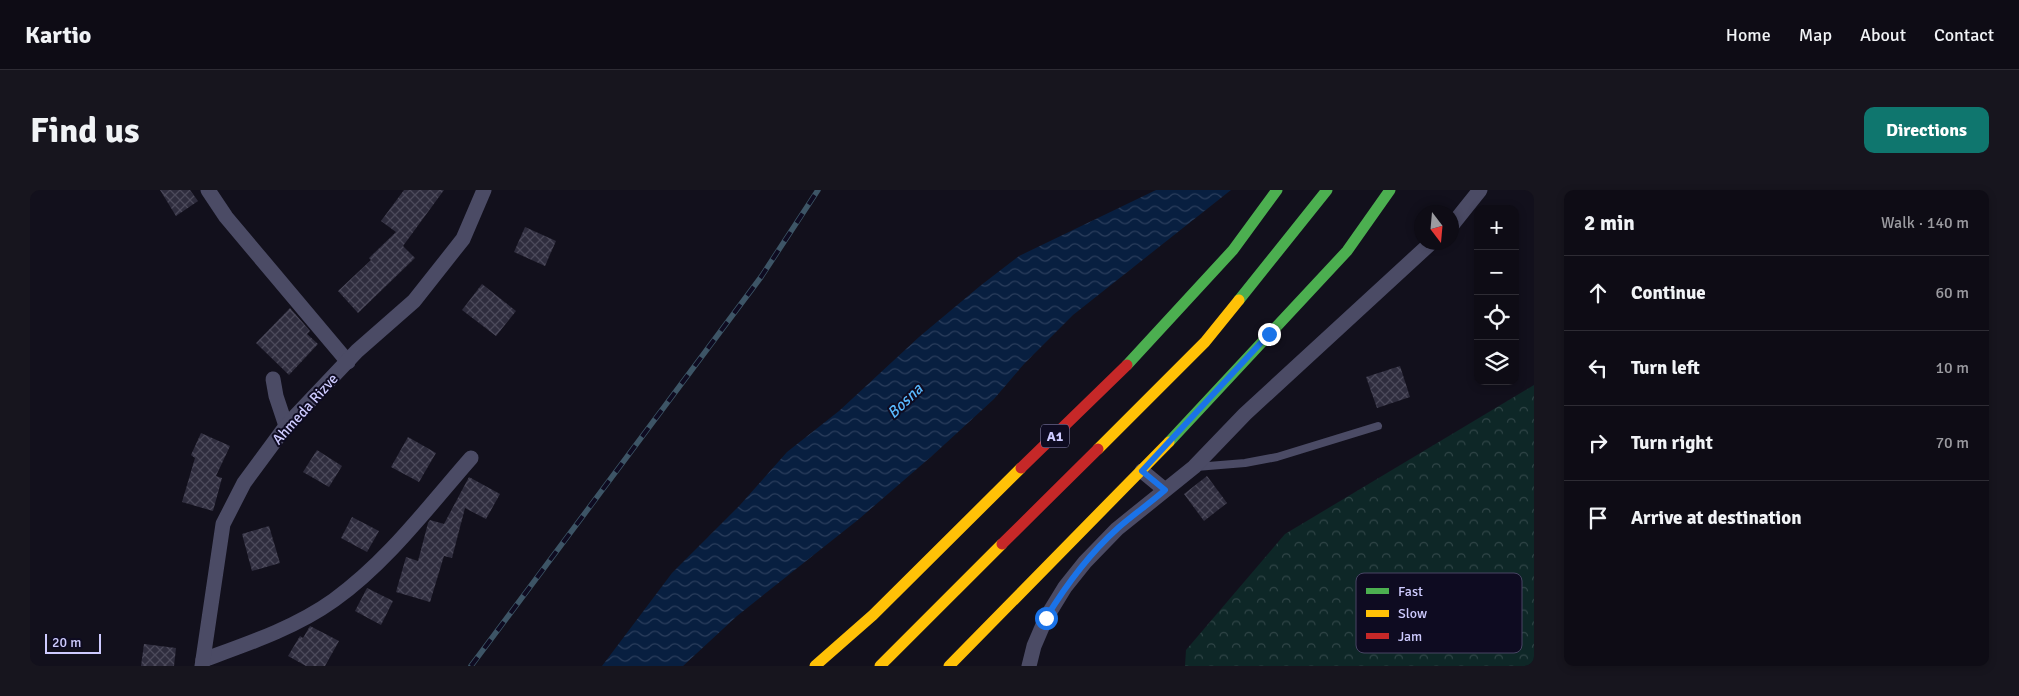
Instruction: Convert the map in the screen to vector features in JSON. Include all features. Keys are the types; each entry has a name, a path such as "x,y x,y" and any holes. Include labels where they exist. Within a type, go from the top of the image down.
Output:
{"main road":[{"name":"A1","path":"815,666 873,614 965,522 1132,361 1233,250 1277,190"},
{"name":"A1","path":"880,666 1205,342 1327,190"},
{"path":"949,666 1142,471 1341,258 1390,190"}],"street":[{"path":"208,190 232,224 348,362"},
{"name":"Ahmeda Rizve","path":"202,663 223,524 244,483 286,426 357,351 414,301 463,239 484,190"},
{"path":"1459,216 1480,190"},
{"path":"1029,666 1034,646 1046,618 1065,587 1085,562 1117,529 1194,467 1245,414 1423,250"},
{"path":"273,379 276,396 286,426"},
{"path":"202,663 294,623 333,601 391,549 471,458"},
{"path":"1142,471 1165,490"}],"lane":[{"path":"1194,467 1246,463 1277,457 1378,426"}],"green space":[{"path":"1534,385 1534,666 1185,666 1186,650 1285,534"}],"water":[{"name":"Bosna","path":"1156,190 1231,190 1073,315 1024,364 994,399 933,455 859,519 737,616 683,666 602,666 672,573 740,505 787,452 839,411 919,337 1019,256"}],"building":[{"path":"160,190 190,190 198,201 176,216"},
{"path":"404,190 444,190 403,246 415,258 358,313 338,291 371,260 369,258 396,232 381,221"},
{"path":"525,227 556,241 545,266 514,252"},
{"path":"482,284 516,311 496,336 462,310"},
{"path":"290,308 310,331 307,334 318,344 289,375 256,343"},
{"path":"1400,366 1410,397 1377,408 1366,377"},
{"path":"201,433 230,446 216,476 222,478 213,511 182,502 195,458 191,455"},
{"path":"408,437 436,453 419,482 391,467"},
{"path":"317,450 342,466 329,487 303,472"},
{"path":"1207,476 1227,503 1204,521 1184,494"},
{"path":"469,477 500,494 486,519 465,508 452,558 444,556 430,602 396,592 406,557 418,561 428,523 430,520 444,524"},
{"path":"352,517 379,531 367,552 341,538"},
{"path":"269,526 280,563 252,571 242,534"},
{"path":"367,588 393,601 381,625 355,611"},
{"path":"310,626 339,641 325,666 306,666 288,656 300,636 303,638"},
{"path":"144,644 176,648 174,666 141,666"}],"railway":[{"path":"471,666 761,277 818,190"}],"traffic: fast":[{"path":"1127,365 1233,250 1277,190"},
{"path":"1239,300 1327,190"},
{"path":"1169,442 1347,251 1390,190"}],"traffic: slow":[{"path":"1098,449 1205,342 1239,300"},
{"path":"949,666 1169,442"},
{"path":"815,666 873,615 1021,468"},
{"path":"880,666 1002,544"}],"traffic: jam":[{"path":"1021,468 1127,365"},
{"path":"1002,544 1098,449"}],"route":[{"path":"1046,618 1065,587 1085,562 1117,529 1165,490 1142,471 1269,334"}]}
